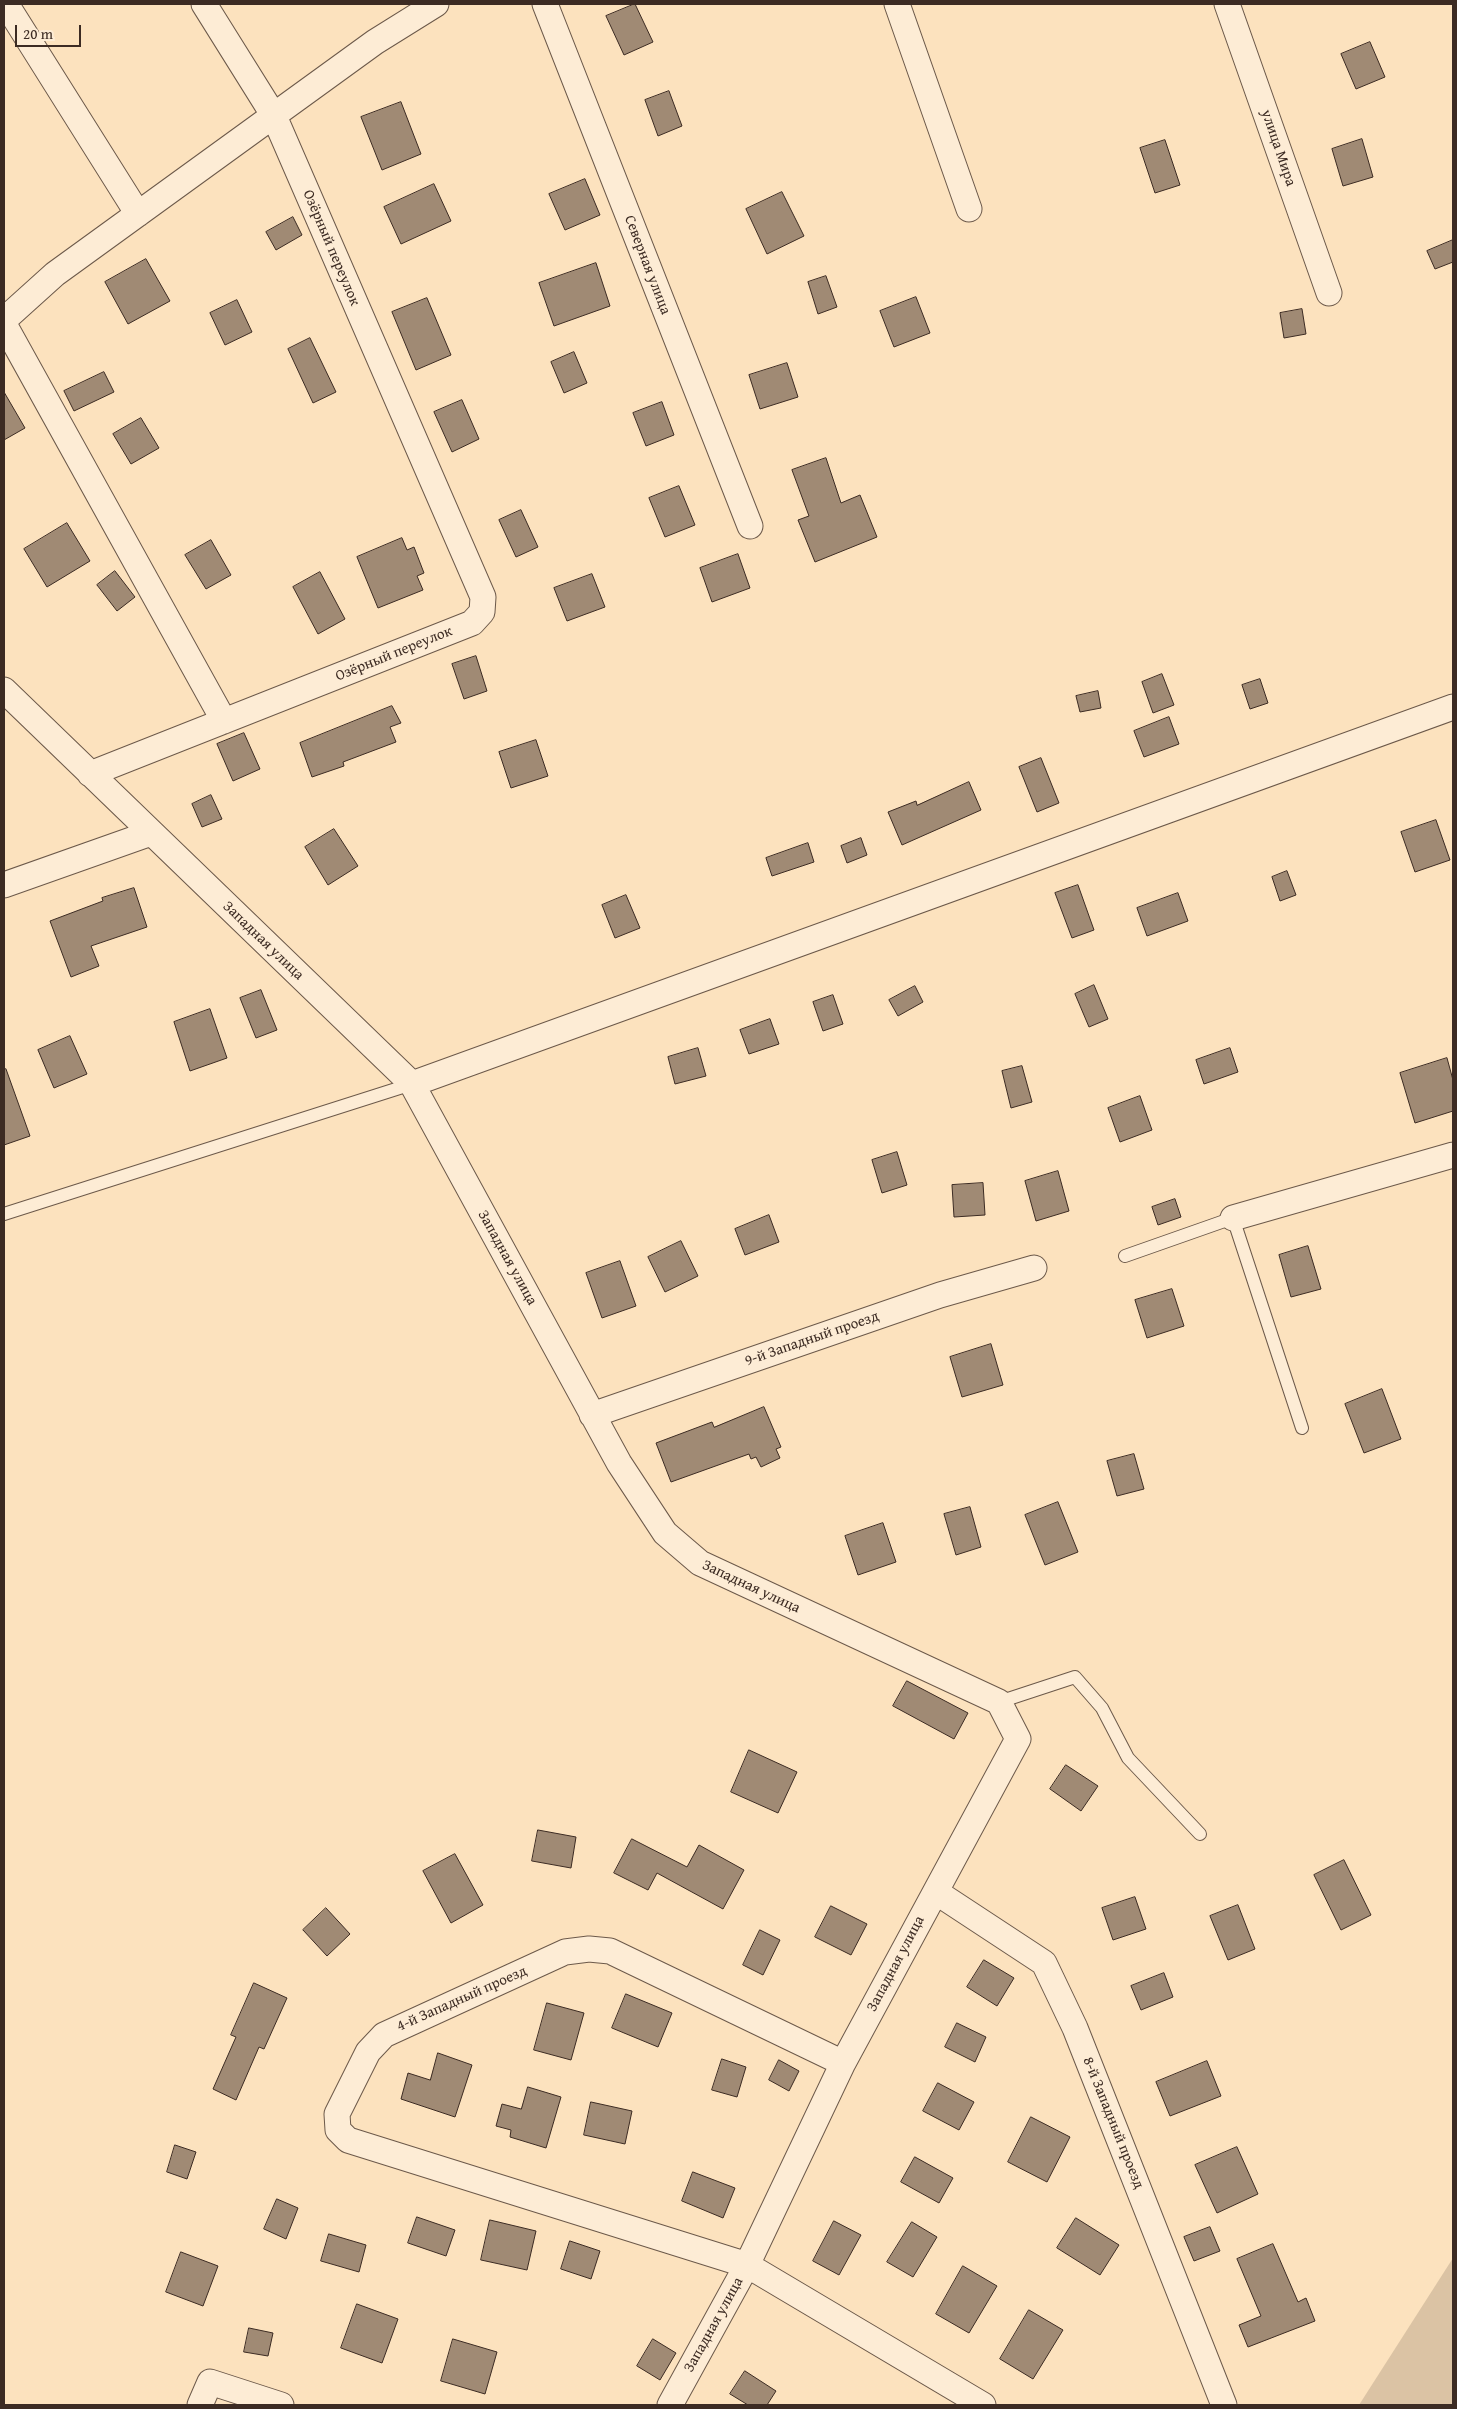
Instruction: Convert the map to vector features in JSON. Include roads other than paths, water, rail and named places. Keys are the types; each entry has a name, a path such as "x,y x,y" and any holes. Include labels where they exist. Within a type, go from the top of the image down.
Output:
{"street":[{"path":"6,4 138,214"},
{"name":"Озёрный переулок","path":"90,774 472,623 482,612 483,597 274,116 204,4"},
{"path":"4,320 55,274 375,42 436,4"},
{"name":"Северная улица","path":"545,4 750,526"},
{"path":"897,4 969,209"},
{"name":"улица Мира","path":"1227,4 1329,293"},
{"path":"4,324 224,721"},
{"name":"Западная улица","path":"4,690 412,1084 619,1463 665,1533 700,1563 999,1702 1018,1740 843,2063 747,2265 670,2405"},
{"path":"412,1084 1453,708"},
{"path":"4,885 151,833"},
{"path":"1233,1218 1453,1155"},
{"name":"9-й Западный проезд","path":"592,1415 940,1295 1034,1268"},
{"name":"8-й Западный проезд","path":"936,1892 1044,1963 1075,2028 1224,2405"},
{"name":"4-й Западный проезд","path":"747,2265 348,2140 338,2130 337,2114 368,2052 384,2035 565,1952 589,1948 610,1951 843,2063"},
{"path":"747,2265 983,2405"},
{"path":"200,2405 210,2382 281,2405"}],"lane":[{"path":"4,1214 412,1084"},
{"path":"1125,1256 1233,1218 1302,1428"},
{"path":"999,1702 1075,1677 1102,1708 1128,1758 1200,1834"}]}
